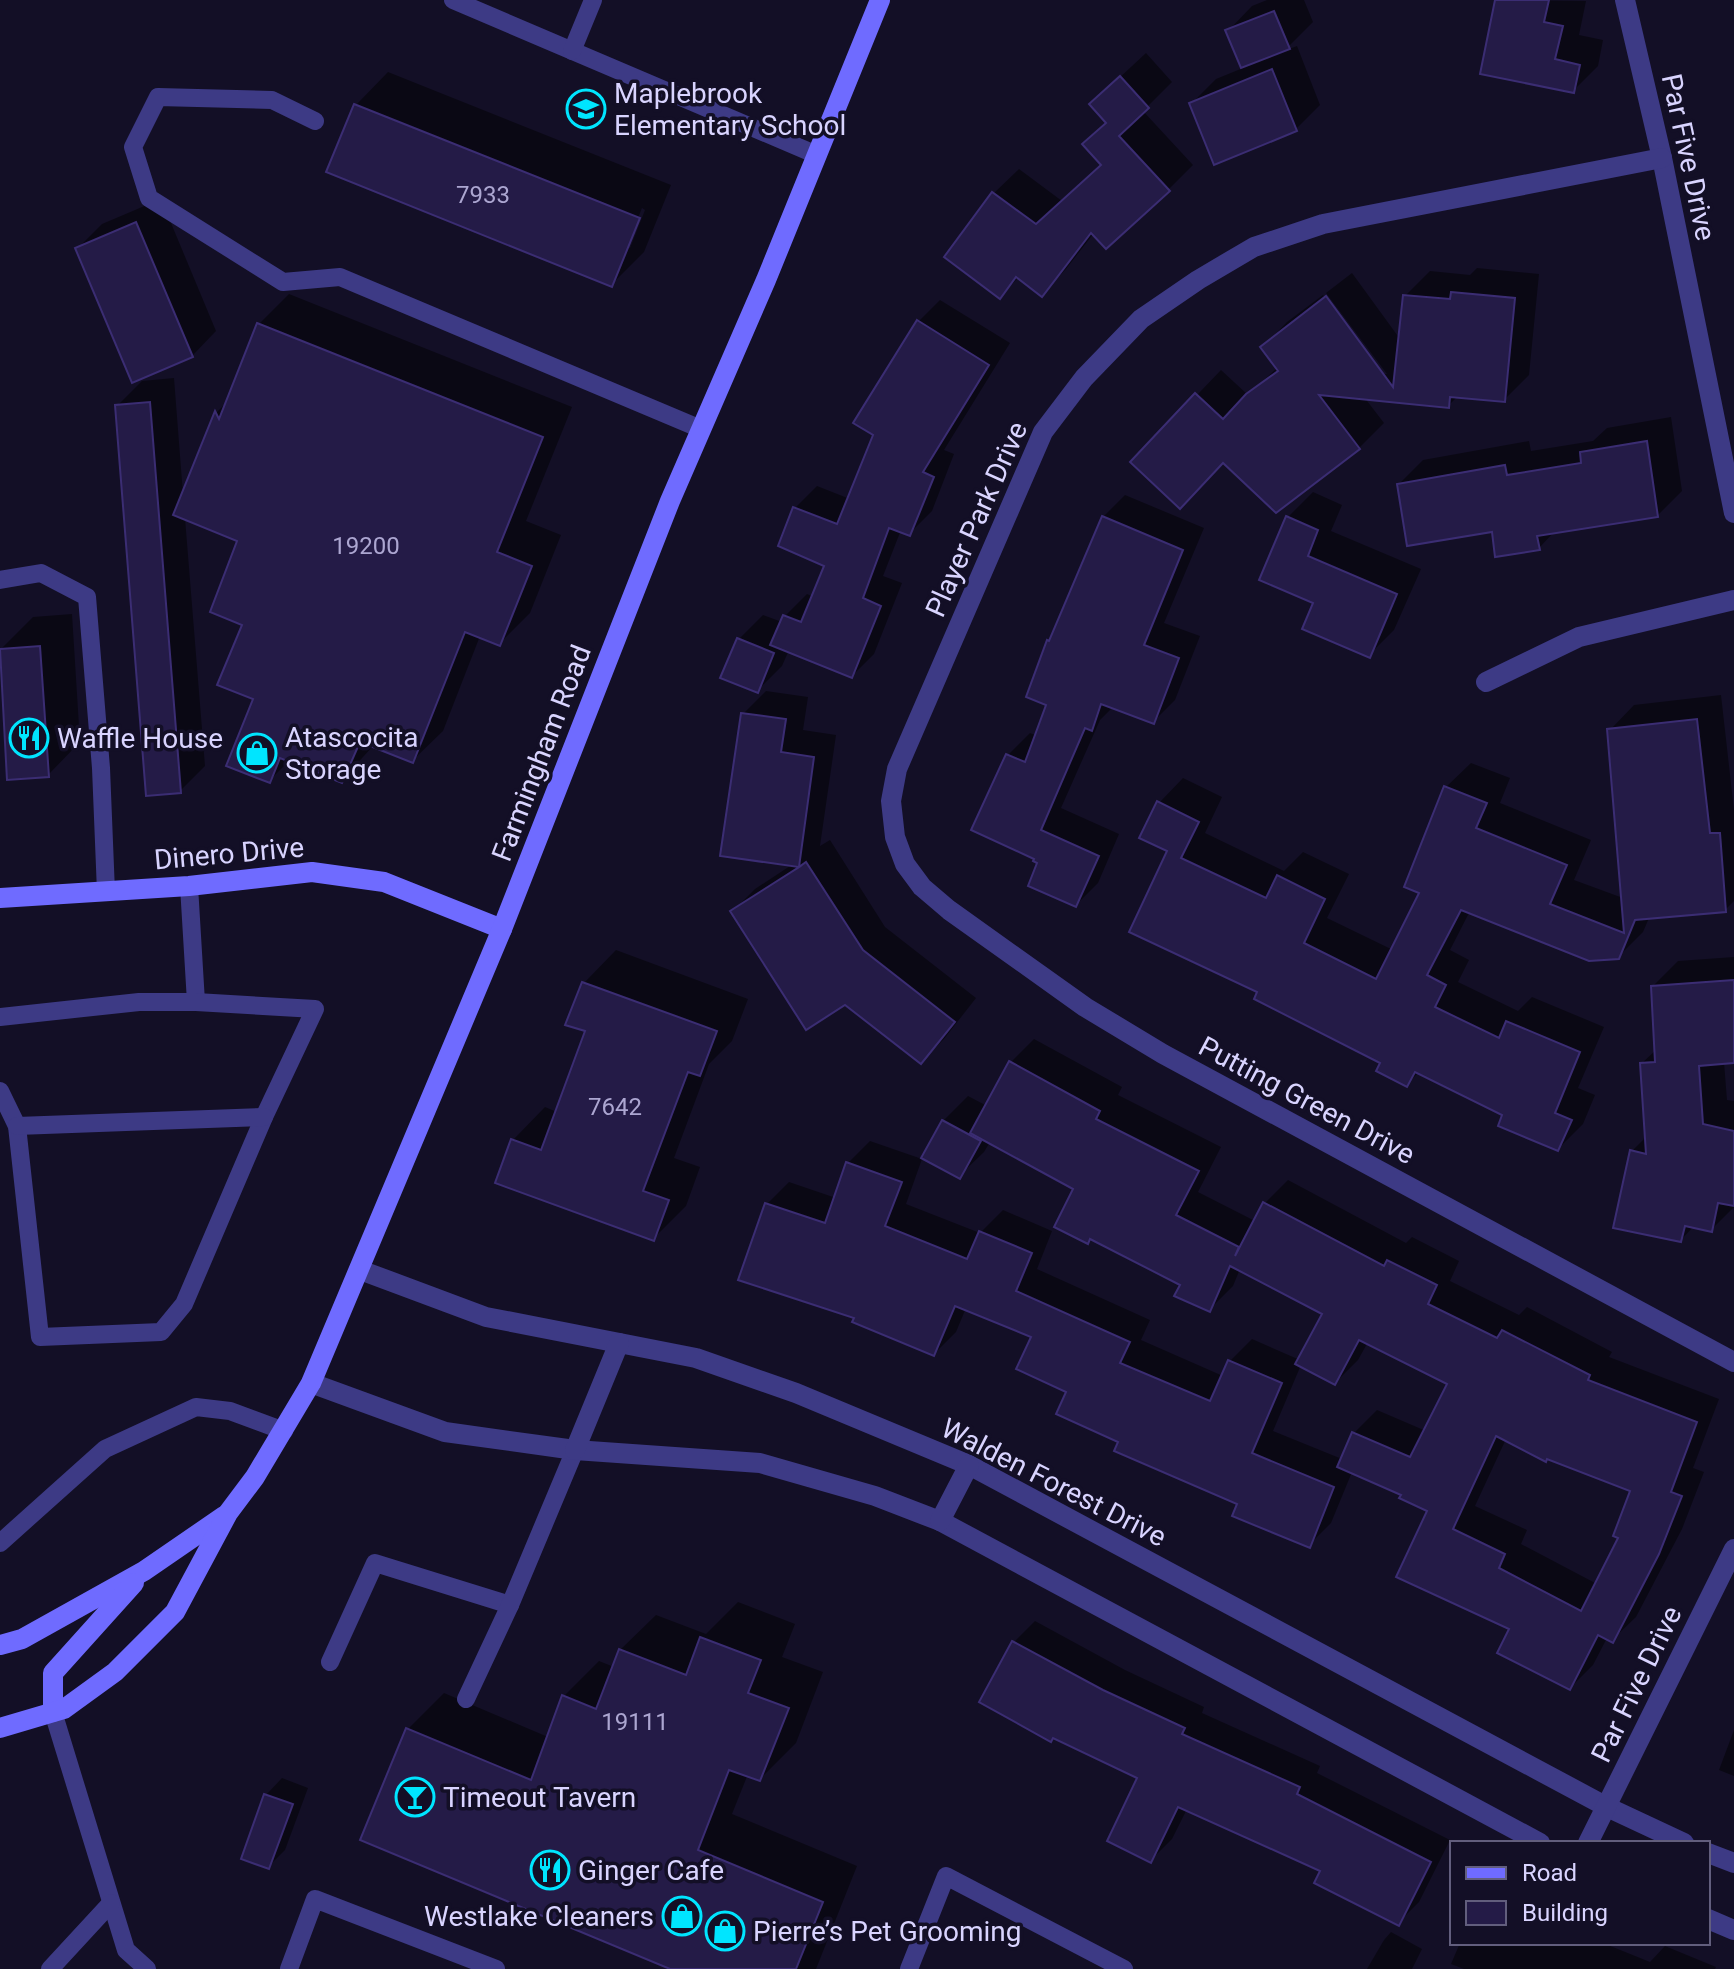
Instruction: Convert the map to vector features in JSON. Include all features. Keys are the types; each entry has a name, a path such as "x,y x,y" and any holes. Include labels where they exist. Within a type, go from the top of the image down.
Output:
{"street":[{"name":"Farmingham Road","path":"0,1728 64,1709 115,1672 175,1612 228,1513 255,1477 311,1383 502,929 670,501 880,0"},
{"name":"Par Five Drive","path":"1625,0 1662,158 1734,513"},
{"name":"Player Park Drive","path":"895,837 891,801 897,769 1043,432 1084,378 1141,319 1254,247 1323,224 1662,158"},
{"path":"1486,682 1579,637 1734,600"},
{"name":"Putting Green Drive","path":"895,837 905,864 922,887 949,910 1085,1007 1176,1062 1734,1362"},
{"name":"Dinero Drive","path":"0,898 189,886 312,872 384,882 502,929"},
{"name":"Walden Forest Drive","path":"360,1270 486,1317 696,1358 796,1393 969,1465 1607,1807 1680,1841"},
{"path":"575,1450 619,1343"},
{"path":"311,1383 445,1432 575,1450 760,1463 875,1496 940,1521 1536,1841"},
{"path":"940,1521 969,1465"},
{"name":"Farmingham Road","path":"0,1645 22,1639 144,1571 228,1513"},
{"name":"Par Five Drive","path":"1589,1841 1734,1549"},
{"path":"53,1712 53,1673 144,1571"},
{"path":"1710,1854 1734,1863"},
{"path":"1710,1920 1734,1930"}],"lane":[{"path":"453,0 479,5 572,51 817,155"},
{"path":"572,51 593,0"},
{"path":"315,121 272,100 158,97 133,147 149,198 283,282 340,277 701,429"},
{"path":"0,580 41,573 87,597 101,768 106,892"},
{"path":"189,886 196,1002"},
{"path":"0,1017 139,1002 315,1009 264,1117 184,1304 161,1332 40,1337 17,1126 0,1091"},
{"path":"17,1126 264,1117"},
{"path":"0,1543 105,1449 196,1407 230,1411 284,1431"},
{"path":"466,1699 510,1605 575,1450"},
{"path":"330,1662 375,1563 510,1605"},
{"path":"53,1712 126,1950 147,1969"},
{"path":"909,1969 946,1876 1124,1969"},
{"path":"289,1969 315,1899 496,1969"},
{"path":"50,1969 111,1903"}],"building":[{"path":"1495,0 1549,0 1544,22 1563,26 1555,59 1580,65 1574,93 1480,74"},
{"path":"1274,11 1290,49 1241,68 1225,30"},
{"path":"1272,69 1297,131 1214,165 1189,103"},
{"path":"1120,76 1149,108 1119,136 1170,191 1106,249 1091,233 1042,297 1016,277 1000,299 944,257 992,192 1036,224 1101,165 1082,144 1106,123 1089,104"},
{"path":"354,104 640,218 612,287 326,172"},
{"path":"136,222 193,357 132,383 75,248"},
{"path":"1451,292 1515,298 1505,402 1450,397 1449,408 1319,395 1360,449 1276,513 1223,463 1180,509 1130,462 1195,393 1223,419 1246,394 1278,371 1260,347 1326,296 1393,387 1403,295 1450,299"},
{"path":"917,320 989,365 923,472 934,477 910,536 889,528 863,598 881,606 852,678 770,645 783,615 801,622 824,566 778,546 793,507 837,524 873,435 853,423"},
{"path":"257,323 543,437 497,552 532,566 500,646 465,632 413,763 360,742 342,783 280,758 270,783 226,766 253,699 217,685 242,625 210,612 237,541 173,515 215,411 219,419"},
{"path":"150,402 181,793 146,796 115,405"},
{"path":"1647,441 1658,517 1537,536 1540,550 1495,557 1492,532 1407,546 1397,484 1505,465 1507,475 1581,463 1580,452"},
{"path":"1102,516 1183,550 1144,645 1179,658 1154,724 1101,704 1092,731 1085,728 1041,830 1099,856 1076,907 1028,886 1037,863 1034,859 971,830 1006,754 1025,762 1046,705 1026,697 1047,640"},
{"path":"1286,516 1318,530 1308,556 1397,594 1370,658 1302,629 1313,603 1259,580"},
{"path":"737,638 774,653 758,693 720,678"},
{"path":"40,646 49,777 7,780 0,649"},
{"path":"741,713 786,719 781,752 814,757 799,867 720,856"},
{"path":"1697,719 1710,833 1720,833 1726,912 1635,920 1619,959 1589,961 1461,910 1427,975 1446,985 1435,1007 1499,1038 1506,1021 1580,1052 1555,1113 1572,1120 1558,1151 1498,1126 1502,1115 1415,1072 1407,1087 1376,1071 1380,1063 1254,999 1257,992 1129,932 1167,851 1139,838 1157,801 1199,822 1181,858 1266,898 1277,875 1325,899 1304,943 1376,979 1419,893 1404,887 1444,786 1487,803 1476,828 1567,865 1550,904 1624,933 1607,729"},
{"path":"806,862 863,950 955,1022 921,1064 845,1005 806,1030 730,911"},
{"path":"1734,980 1734,1063 1699,1066 1703,1124 1734,1131 1734,1206 1718,1203 1712,1232 1685,1226 1681,1242 1613,1228 1630,1150 1646,1154 1640,1063 1655,1062 1651,986"},
{"path":"582,982 717,1031 700,1076 688,1072 643,1191 669,1200 654,1241 495,1183 511,1139 541,1150 585,1031 565,1025"},
{"path":"1009,1061 1100,1111 1096,1119 1199,1171 1176,1215 1239,1247 1235,1256 1263,1202 1384,1266 1387,1260 1437,1285 1428,1304 1497,1338 1502,1330 1590,1375 1588,1380 1697,1422 1671,1492 1682,1496 1659,1554 1613,1643 1598,1635 1570,1690 1497,1653 1509,1629 1396,1577 1427,1511 1399,1498 1401,1495 1337,1467 1352,1432 1410,1457 1447,1384 1359,1340 1335,1385 1295,1364 1322,1314 1230,1266 1210,1312 1174,1296 1180,1285 1090,1239 1088,1244 1054,1227 1073,1189 970,1133","holes":["1496,1436 1546,1462 1547,1459 1630,1491 1613,1536 1618,1538 1581,1611 1499,1568 1505,1554 1453,1529"]},
{"path":"942,1120 981,1141 960,1179 921,1158"},
{"path":"846,1162 902,1182 885,1226 967,1259 979,1231 1032,1253 1016,1291 1130,1342 1120,1363 1210,1401 1228,1360 1282,1383 1252,1453 1334,1487 1310,1548 1232,1516 1237,1504 1114,1451 1118,1442 1056,1414 1066,1392 1016,1369 1031,1337 955,1306 934,1356 852,1322 854,1318 738,1280 765,1203 825,1223"},
{"path":"700,1637 761,1660 748,1693 789,1708 760,1781 729,1770 698,1850 823,1902 796,1969 670,1969 360,1840 406,1728 531,1780 562,1695 596,1709 619,1649 686,1675"},
{"path":"1012,1641 1103,1690 1185,1728 1182,1734 1300,1787 1297,1794 1431,1862 1399,1926 1314,1883 1320,1871 1178,1807 1151,1863 1107,1841 1137,1778 1053,1738 1051,1742 979,1702"},
{"path":"264,1794 293,1804 269,1869 241,1859"}],"place":[{"name":"Maplebrook Elementary School","path":"586,109"},
{"name":"Waffle House","path":"29,738"},
{"name":"Atascocita Storage","path":"257,753"},
{"name":"Timeout Tavern","path":"415,1797"},
{"name":"Ginger Cafe","path":"550,1870"},
{"name":"Westlake Cleaners","path":"682,1916"},
{"name":"Pierre’s Pet Grooming","path":"725,1931"}]}
